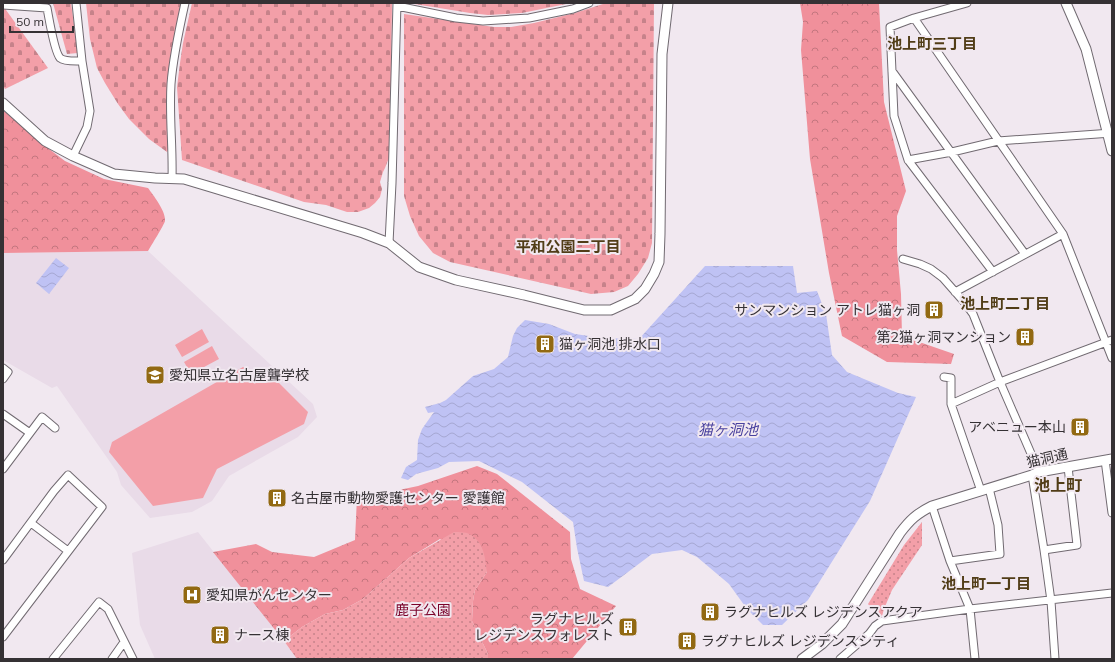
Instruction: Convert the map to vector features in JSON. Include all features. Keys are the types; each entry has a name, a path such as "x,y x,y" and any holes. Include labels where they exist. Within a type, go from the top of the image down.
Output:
{"street":[{"path":"73,156 87,128 90,111 82,61 76,3"},
{"path":"172,179 170,129 171,84 176,44 185,3"},
{"path":"389,243 397,5 456,18 483,21 529,18 573,9 589,3"},
{"path":"3,103 46,141 73,156 114,174 184,180 214,188 363,233 389,243 419,267 445,277 584,310 611,310 635,299 645,289 659,262 662,54 668,3"},
{"path":"967,3 914,18 890,27 894,116 908,160 993,272"},
{"path":"1066,3 1086,49 1110,134 1112,151"},
{"path":"3,6 47,8 56,50 60,58 65,60 82,61"},
{"path":"914,18 1062,234 1109,341 1112,358"},
{"path":"892,70 1024,254"},
{"path":"908,160 952,152 998,141 1110,134"},
{"path":"955,292 1062,234"},
{"path":"903,259 931,269 942,278 973,314 1035,474 1051,601 1055,659"},
{"path":"951,404 1000,382 1109,341"},
{"path":"3,368 8,372 3,379"},
{"path":"944,377 951,378 951,404 998,525 1000,554 950,561"},
{"path":"3,414 30,433"},
{"path":"3,469 42,417 55,428"},
{"path":"1108,460 1112,513"},
{"name":"猫洞通","path":"802,659 822,644 842,624 900,533 910,520 922,511 932,506 1035,474 1108,460"},
{"path":"1044,550 1077,545 1068,467"},
{"path":"3,560 68,475 102,507 3,637"},
{"path":"932,506 950,561 970,609 975,659"},
{"path":"31,523 68,552"},
{"path":"840,659 882,622 970,609 1112,593"},
{"path":"53,659 99,602 108,609 133,659"},
{"path":"112,659 124,642"}],"shaded area":[{"name":"愛知県立名古屋聾学校","path":"148,251 313,404 317,417 298,437 229,476 212,501 192,512 150,518 121,485 117,472 57,386 52,388 3,360 3,253"},
{"name":"愛知県がんセンター","path":"198,532 297,659 155,659 140,625 132,553"}],"green space":[{"path":"3,3 5,3 6,10 48,68 5,89 3,86"},
{"path":"53,3 71,3 78,53 67,54"},
{"path":"86,3 182,3 173,41 170,63 169,147 167,152 149,139 129,119 105,83 97,68 90,39"},
{"path":"192,3 392,3 390,155 380,182 382,189 380,197 375,203 369,208 358,212 347,212 326,205 304,202 182,160 177,87 183,43"},
{"path":"408,3 571,3 522,13 488,15"},
{"path":"606,3 654,3 652,243 648,258 638,274 628,286 614,292 591,294 450,262 433,253 419,236 410,216 404,196 404,14 494,27 511,27 575,13"},
{"path":"800,3 879,3 884,102 906,191 897,216 897,250 901,294 902,336 954,354 951,364 887,362 842,336 829,273 810,159 801,50 803,22"},
{"path":"3,110 41,143 65,161 104,179 148,188 161,208 165,221 148,251 3,253"},
{"path":"202,329 209,342 182,357 175,345"},
{"path":"212,346 219,359 191,374 184,362"},
{"path":"243,367 279,383 308,412 304,424 217,469 203,498 153,506 109,452 112,442"},
{"path":"477,466 497,474 570,532 571,559 580,589 616,606 572,659 488,659 488,654 472,621 475,590 487,572 440,539 409,558 363,599 343,610 325,614 302,627 284,641 213,552 256,544 272,552 314,557 355,540 357,497 418,486"},
{"path":"922,522 922,545 892,590 881,620 868,604 904,545"},
{"name":"鹿子公園","path":"454,532 467,533 473,536 483,550 487,572 475,590 472,621 488,654 488,659 297,659 284,641 302,627 325,614 343,610 363,599 409,558"}],"water":[{"path":"56,258 69,268 49,294 36,283"},
{"name":"猫ヶ洞池","path":"705,266 793,266 797,293 817,291 826,314 832,355 847,372 898,393 916,397 870,501 808,600 782,625 763,625 747,609 729,584 697,557 682,550 652,554 608,587 584,581 573,522 522,482 479,461 449,462 438,468 416,474 408,480 401,478 406,467 417,460 418,440 422,429 434,412 428,413 425,407 446,400 473,376 494,369 508,357 513,336 517,328 525,320 549,324 575,334 603,338 639,339"}],"place":[{"name":"サンマンション アトレ猫ヶ洞","path":"934,310"},
{"name":"第2猫ヶ洞マンション","path":"1025,337"},
{"name":"猫ヶ洞池 排水口","path":"545,344"},
{"name":"愛知県立名古屋聾学校","path":"155,375"},
{"name":"アベニュー本山","path":"1080,427"},
{"name":"名古屋市動物愛護センター 愛護館","path":"277,498"},
{"name":"愛知県がんセンター","path":"192,595"},
{"name":"ラグナヒルズ レジデンスアクア","path":"710,612"},
{"name":"ラグナヒルズ レジデンスフォレスト","path":"628,627"},
{"name":"ナース棟","path":"220,635"},
{"name":"ラグナヒルズ レジデンスシティ","path":"687,641"}],"district":[{"name":"池上町三丁目","path":"932,44"},
{"name":"平和公園二丁目","path":"568,247"},
{"name":"池上町二丁目","path":"1005,304"},
{"name":"池上町","path":"1058,485"},
{"name":"池上町一丁目","path":"986,584"}]}
